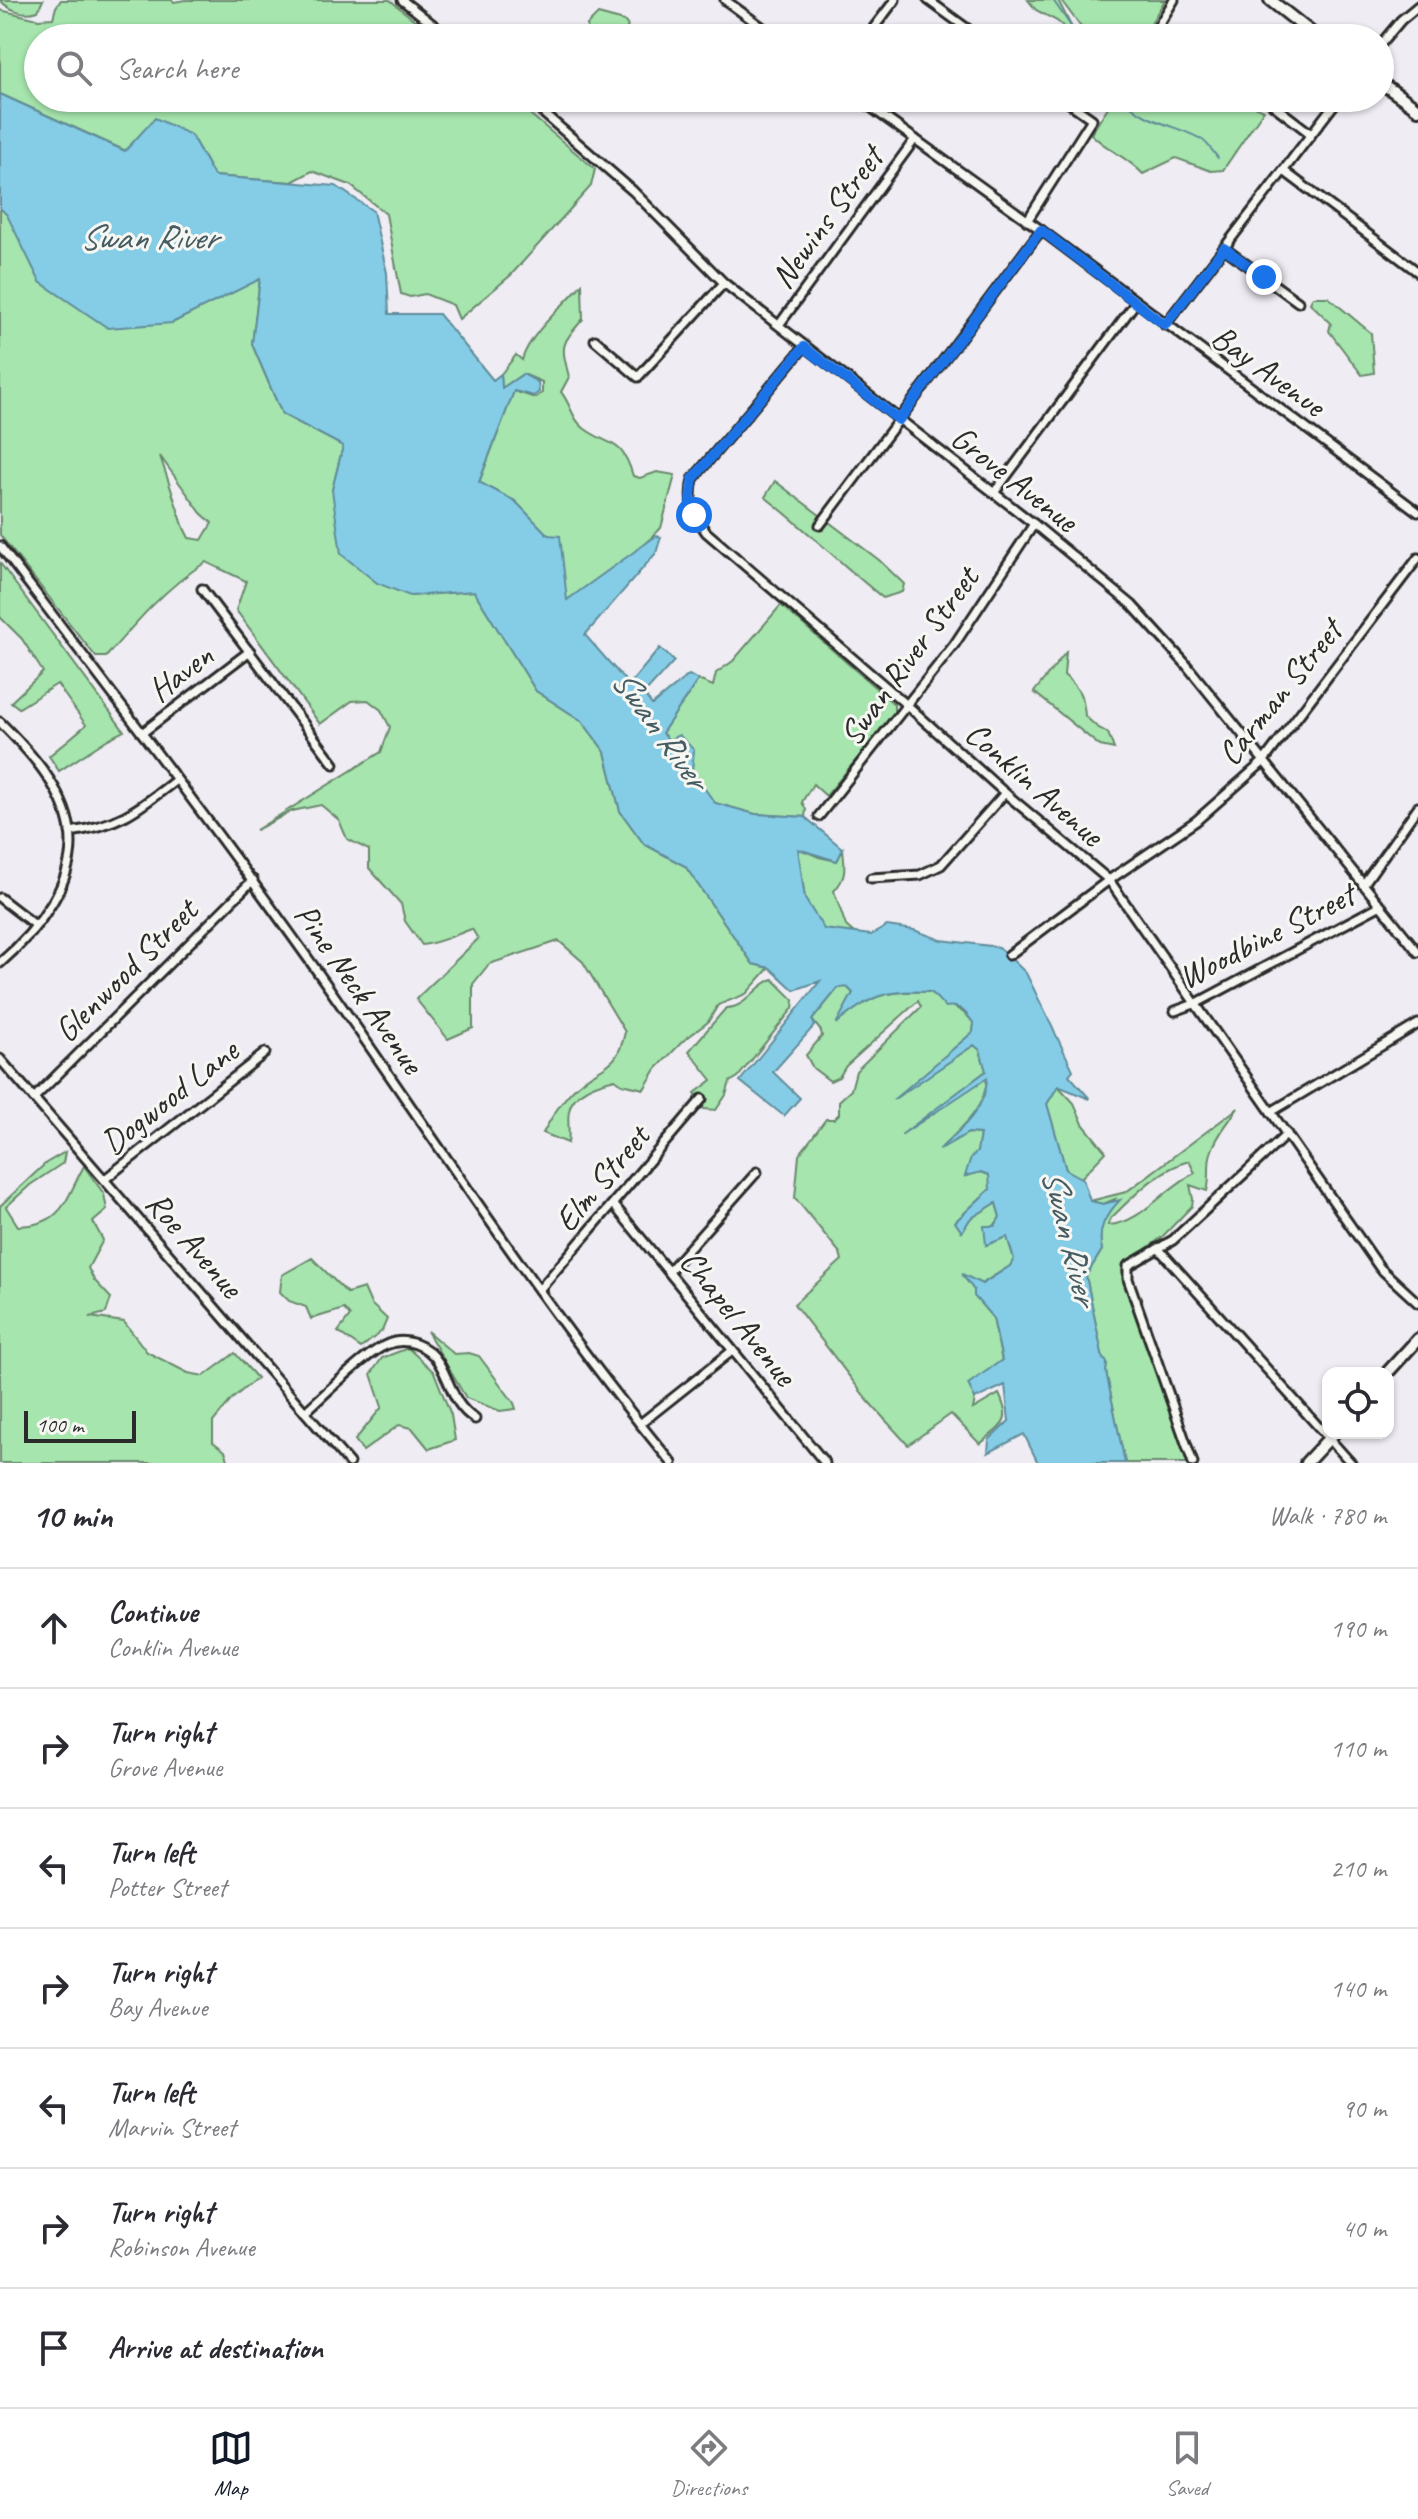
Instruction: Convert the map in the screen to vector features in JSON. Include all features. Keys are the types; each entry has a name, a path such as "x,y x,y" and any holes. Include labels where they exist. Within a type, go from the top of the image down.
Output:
{"street":[{"path":"402,0 432,24"},
{"path":"725,0 758,24"},
{"path":"877,24 895,0"},
{"path":"928,0 961,24"},
{"path":"1159,24 1174,0"},
{"path":"1270,0 1300,24"},
{"path":"1394,29 1410,10 1418,6"},
{"path":"1394,92 1418,109"},
{"name":"Grove Avenue","path":"542,112 633,191 724,283 1034,524 1129,603 1155,628 1418,951"},
{"name":"Bay Avenue","path":"877,112 1041,230 1418,512"},
{"path":"1027,221 1092,119 1082,112"},
{"path":"1282,112 1311,134"},
{"path":"1165,325 1328,112"},
{"name":"Newins Street","path":"779,325 915,139"},
{"path":"1284,171 1418,272"},
{"path":"820,525 1041,230"},
{"path":"1224,248 1298,302"},
{"path":"595,340 638,377 724,283"},
{"path":"994,493 1136,302"},
{"name":"Conklin Avenue","path":"804,347 693,479 690,502 694,515 706,532 1109,880 1380,1268 1418,1303"},
{"name":"Swan River Street","path":"819,816 954,645 1034,524"},
{"name":"Pine Neck Avenue","path":"0,546 253,880 539,1290 672,1463"},
{"name":"Carman Street","path":"1009,955 1109,880 1196,821 1263,762 1418,558"},
{"path":"202,589 334,764"},
{"name":"Haven","path":"142,733 250,651"},
{"path":"0,722 44,771 61,803 70,832 67,865 61,885 35,925 0,963"},
{"path":"70,832 99,828 123,819 176,780"},
{"path":"871,878 920,875 941,865 1005,793"},
{"path":"1363,885 1418,807"},
{"name":"Glenwood Street","path":"34,1098 253,880"},
{"path":"0,898 35,925"},
{"name":"Woodbine Street","path":"1175,1011 1197,1003 1381,905"},
{"path":"1271,1112 1418,1024"},
{"name":"Dogwood Lane","path":"105,1179 265,1053"},
{"name":"Roe Avenue","path":"0,1059 349,1463"},
{"name":"Elm Street","path":"539,1290 702,1099"},
{"path":"1193,1463 1128,1279 1128,1266 1173,1240 1287,1134"},
{"path":"669,1271 757,1172"},
{"name":"Chapel Avenue","path":"613,1204 825,1463"},
{"path":"1158,1248 1322,1425"},
{"path":"1392,1367 1418,1339"},
{"path":"305,1412 380,1348 397,1341 411,1342 435,1356 461,1410 475,1419"},
{"path":"640,1424 732,1351"},
{"path":"1306,1463 1327,1439"},
{"path":"1334,1439 1351,1463"}],"green space":[{"path":"0,0 43,0 38,11 27,13 12,9"},
{"path":"61,0 390,0 419,24 24,24 24,105 0,94 0,10 38,19 53,18"},
{"path":"1028,0 1058,0 1070,24 1061,24 1036,10"},
{"path":"1061,0 1165,0 1150,24 1079,24"},
{"path":"598,14 626,24 588,24"},
{"path":"40,112 528,112 595,169 591,186 511,275 459,319 453,305 425,294 410,297 401,294 386,214 350,185 312,171 292,182 214,176 191,135 126,151"},
{"path":"1105,112 1263,112 1223,170 1211,171 1176,158 1143,174 1091,134"},
{"path":"0,208 172,323 260,278 252,344 282,414 343,446 332,490 410,596 474,591 536,691 582,721 605,752 620,811 644,844 685,866 753,964 769,968 746,994 718,1005 708,1022 683,1041 656,1069 644,1089 622,1084 615,1079 594,1085 571,1104 568,1143 543,1133 572,1091 613,1060 622,1045 625,1032 583,962 559,941 489,964 473,984 473,1028 448,1039 416,999 478,939 472,929 422,945 405,921 401,904 369,868 369,850 347,839 339,820 321,805 292,811 256,830 381,752 390,727 381,710 368,700 352,701 320,724 236,610 246,581 206,562 165,593 106,657 96,657 0,535","holes":["160,456 201,513 212,523 202,540 189,538"]},
{"path":"582,284 583,319 564,346 569,377 561,392 581,425 620,449 633,476 640,478 657,472 675,475 661,528 641,549 567,601 548,535 515,501 479,483 514,391 535,398 542,393 542,382 523,374 502,388 501,374 516,355 522,360 539,330"},
{"path":"1313,297 1328,297 1371,333 1374,373 1362,375 1329,331 1331,323 1310,303"},
{"path":"775,481 879,560 904,584 902,592 883,598 765,497"},
{"path":"0,563 124,731 59,771 49,756 86,725 57,684 19,708 11,702 43,672 22,639 0,617"},
{"path":"781,605 894,704 894,715 826,796 813,784 802,802 805,817 755,814 715,803 662,733 698,680 713,686 716,673 733,661"},
{"path":"1066,652 1064,675 1079,692 1085,716 1108,733 1114,749 1100,746 1034,692"},
{"path":"798,848 837,861 843,849 844,872 834,891 846,926 854,933 824,930 805,899"},
{"path":"773,979 794,1000 793,1008 738,1077 730,1082 716,1110 704,1109 695,1093 712,1080 689,1051 726,1008 740,1004"},
{"path":"847,987 853,993 838,1022 861,1005 881,996 931,992 942,1002 963,1012 974,1024 973,1032 902,1093 974,1045 980,1050 986,1071 919,1123 987,1077 978,1107 942,1147 968,1133 980,1134 977,1153 966,1176 981,1172 990,1175 990,1189 955,1222 962,1232 970,1219 996,1203 1000,1217 987,1237 986,1245 1007,1236 1014,1259 1010,1266 981,1284 963,1276 974,1290 974,1296 993,1318 1002,1361 969,1384 975,1399 973,1409 999,1394 1005,1411 1003,1423 980,1444 951,1414 908,1445 869,1402 794,1304 842,1260 840,1253 795,1198 799,1155 826,1119 834,1119 839,1114 839,1101 851,1090 856,1071 921,1007 918,1001 846,1066 839,1077 830,1081 813,1068 806,1055 822,1036 812,1020 838,988"},
{"path":"1058,1086 1074,1103 1083,1124 1106,1152 1081,1178 1066,1170 1047,1104"},
{"path":"1238,1108 1213,1147 1207,1191 1190,1185 1192,1206 1122,1271 1189,1463 1125,1463 1106,1372 1107,1362 1103,1359 1086,1276 1102,1250 1101,1230 1115,1199 1103,1204 1090,1201 1126,1192","holes":["1189,1161 1195,1173 1142,1212 1120,1223 1108,1225 1110,1219 1156,1177"]},
{"path":"65,1152 63,1163 30,1185 6,1207 18,1226 45,1221 54,1216 67,1200 84,1166 104,1194 107,1210 93,1222 103,1240 88,1268 94,1280 111,1298 106,1313 90,1317 124,1322 147,1352 188,1373 204,1376 235,1353 257,1378 232,1399 213,1422 213,1442 225,1451 229,1463 0,1463 0,1206 46,1163"},
{"path":"312,1258 347,1293 364,1288 371,1304 387,1319 382,1331 361,1348 338,1332 350,1316 344,1309 311,1319 306,1307 289,1301 280,1292 282,1275"},
{"path":"427,1331 454,1354 479,1356 516,1409 500,1411 466,1398"},
{"path":"408,1348 434,1372 451,1415 455,1440 429,1449 412,1428 399,1425 363,1451 355,1440 382,1407 371,1374 382,1358"}],"water":[{"name":"Swan River","path":"0,94 24,105 24,112 39,112 125,151 155,118 191,135 214,176 336,186 373,211 387,273 389,314 439,314 493,380 501,374 502,388 523,374 538,382 539,392 534,396 514,391 479,482 515,501 548,535 560,536 567,600 656,536 661,537 656,553 585,635 629,685 660,648 674,661 644,694 652,705 689,675 698,680 662,733 669,740 679,735 694,750 692,771 715,803 755,814 805,817 843,849 837,861 798,849 805,899 824,929 871,935 887,926 914,930 941,940 999,947 1026,973 1073,1070 1069,1075 1090,1099 1058,1086 1047,1104 1066,1170 1083,1179 1090,1201 1103,1204 1120,1200 1104,1223 1102,1250 1086,1276 1103,1359 1107,1362 1106,1372 1125,1463 1038,1463 1024,1434 988,1453 989,1440 1009,1421 1005,1385 975,1399 968,1384 1002,1360 993,1318 974,1296 974,1290 962,1274 982,1284 1010,1266 1014,1259 1007,1237 986,1245 984,1226 995,1226 1000,1217 996,1203 970,1219 962,1232 955,1222 990,1189 989,1175 981,1172 965,1176 971,1157 977,1152 980,1134 968,1133 939,1150 977,1109 986,1089 987,1078 901,1135 986,1071 980,1050 974,1045 893,1100 973,1032 974,1024 968,1016 959,1008 945,1007 931,992 902,992 870,1000 836,1024 853,993 847,987 838,988 812,1020 815,1025 773,1072 800,1098 784,1116 740,1081 820,981 794,990 770,968 753,964 685,866 644,844 620,811 605,752 582,721 536,691 474,591 410,596 377,583 341,554 332,490 343,446 282,414 252,344 260,279 172,323 108,328 40,282 7,215 0,208"}],"waterway":[{"path":"1053,0 1069,24"},
{"path":"1139,112 1201,139 1218,158"}],"route":[{"path":"694,515 690,502 693,479 804,347 899,420 1041,230 1165,325 1224,248 1264,277"}]}
